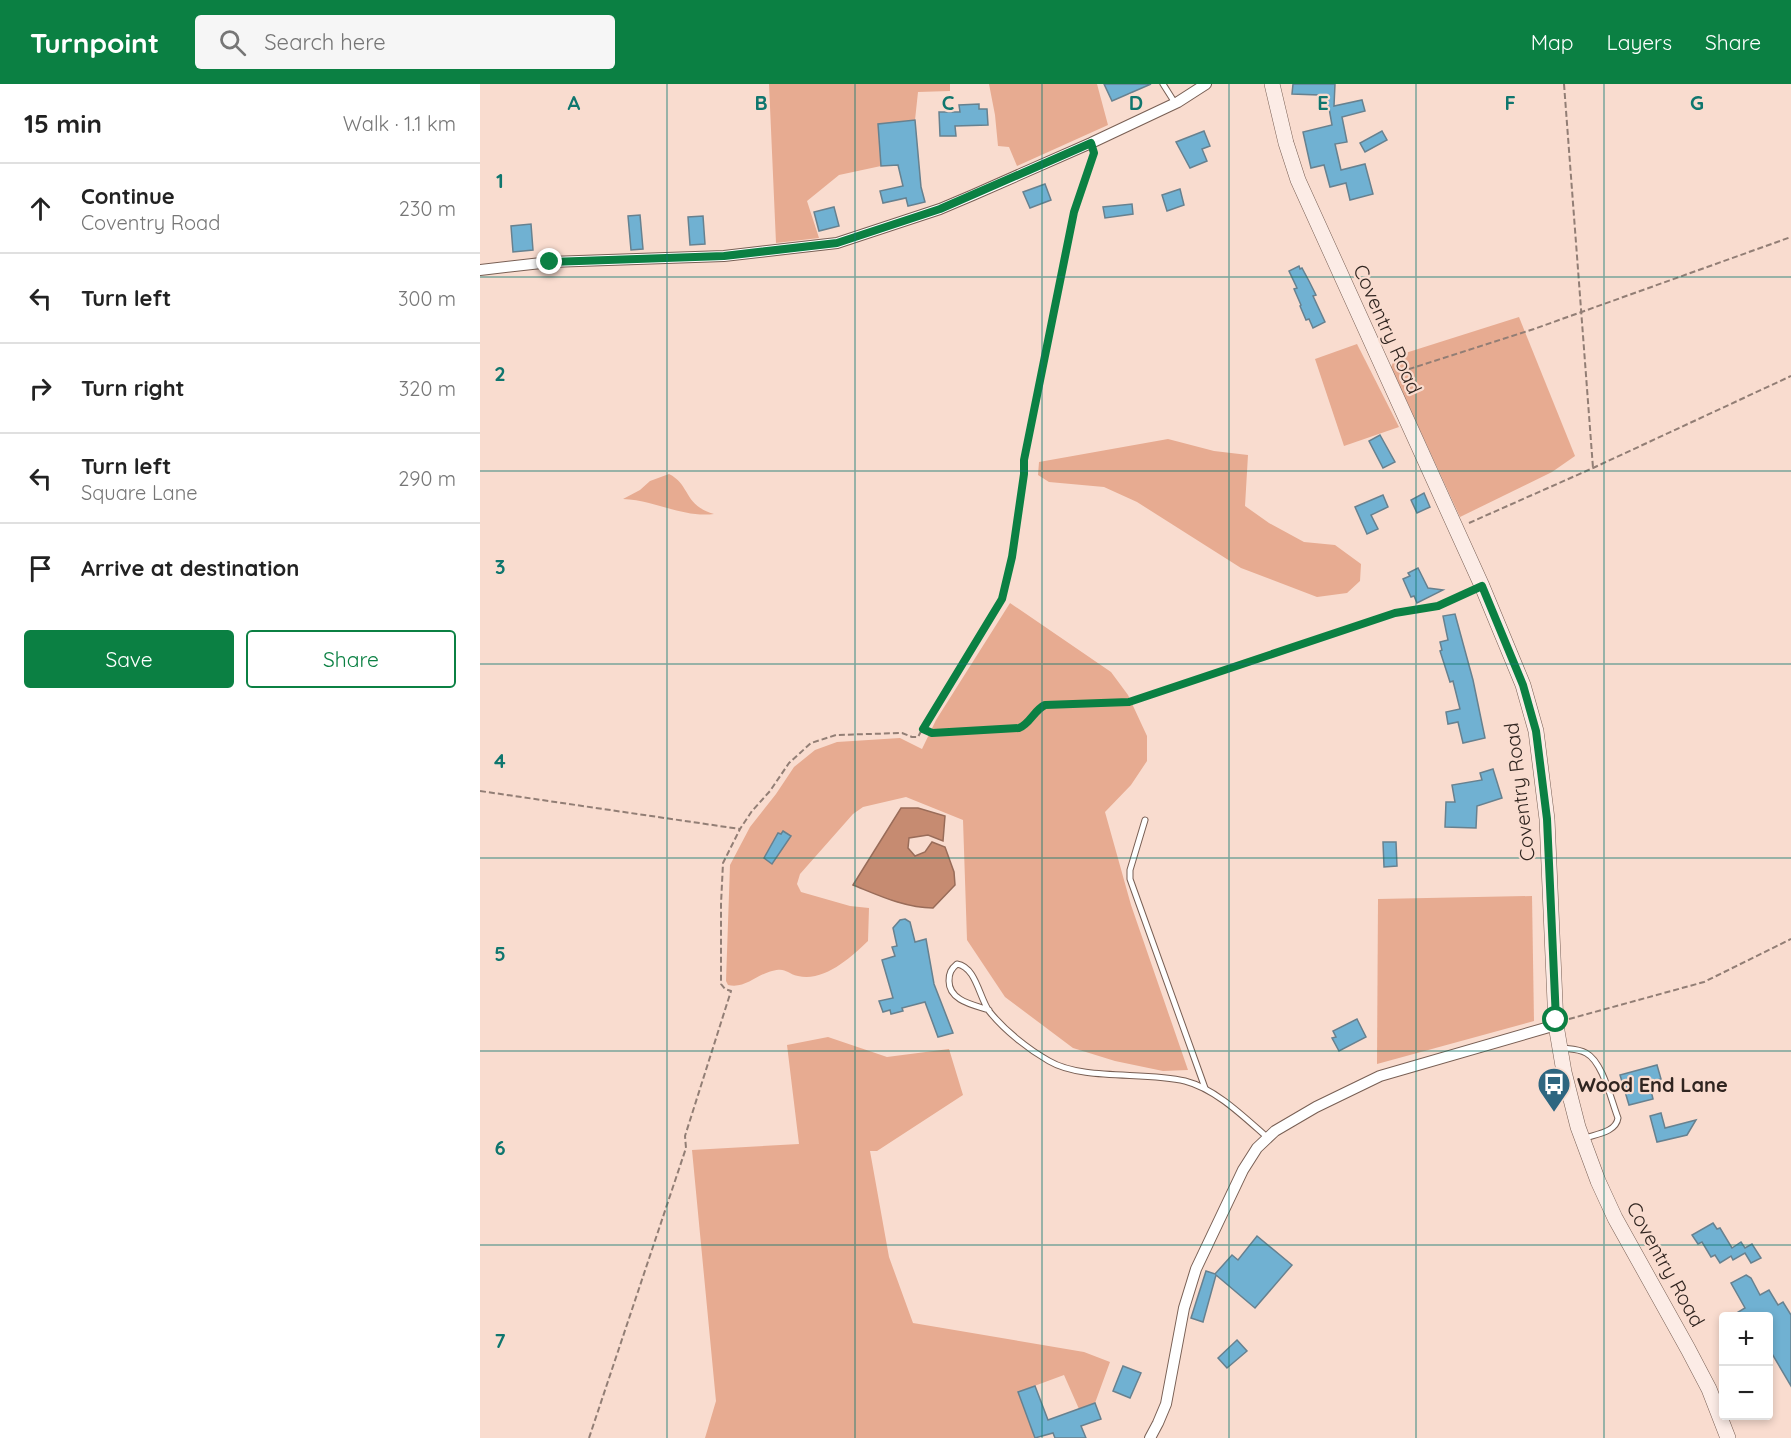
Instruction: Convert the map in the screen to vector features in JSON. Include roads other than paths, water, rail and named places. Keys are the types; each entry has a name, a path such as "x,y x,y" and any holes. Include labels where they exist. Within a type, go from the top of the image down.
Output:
{"main road":[{"name":"Coventry Road","path":"1272,84 1286,144 1298,180 1482,586 1523,685 1536,731 1547,819 1556,1023 1564,1072 1582,1139 1615,1218 1688,1349 1708,1389 1728,1438"}],"street":[{"path":"480,270 550,262 724,256 837,243 940,209 1091,143 1175,103 1206,84"},
{"path":"1150,1438 1166,1404 1184,1308 1196,1269 1243,1170 1257,1148 1275,1131 1316,1107 1380,1076 1556,1023"}],"lane":[{"path":"1162,84 1175,103"},
{"path":"1145,820 1130,870 1130,879 1201,1082 1206,1089 1268,1138"},
{"path":"989,1011 956,998 951,993 949,976 952,968 957,964 969,970 989,1011 1021,1041 1059,1067 1171,1078 1206,1089"},
{"path":"1560,1048 1587,1053 1597,1063 1618,1118 1617,1123 1611,1129 1582,1139"}],"place":[{"name":"Wood End Lane","path":"1554,1113"}]}
